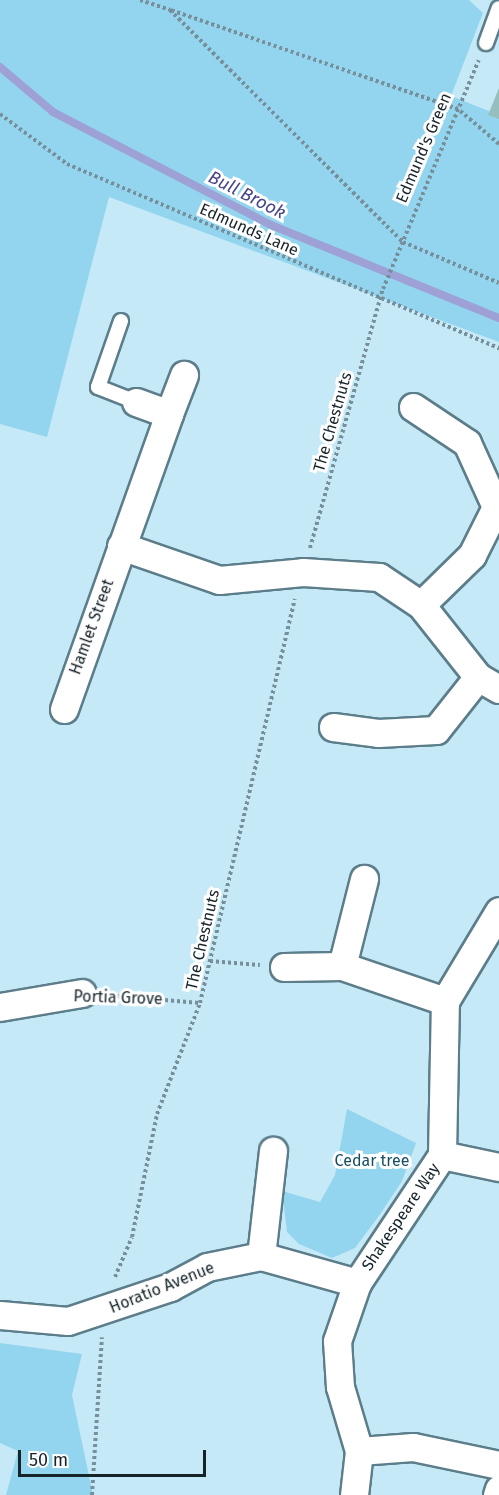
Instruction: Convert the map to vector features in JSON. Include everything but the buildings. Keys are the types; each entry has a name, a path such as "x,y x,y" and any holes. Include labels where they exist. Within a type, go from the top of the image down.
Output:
{"street":[{"name":"Hamlet Street","path":"64,708 184,375"},
{"path":"136,402 169,414"},
{"path":"413,407 467,443 497,507 472,555 421,605"},
{"path":"121,546 219,580 303,572 379,577 421,605 488,683 436,730 378,733 333,727"},
{"path":"342,966 364,879"},
{"name":"Shakespeare Way","path":"354,1495 358,1451 340,1387 337,1341 357,1283 442,1155 445,1001 499,911"},
{"path":"285,967 342,966 445,1001"},
{"name":"Portia Grove","path":"0,1006 82,993"},
{"path":"261,1256 273,1151"},
{"path":"442,1155 499,1167"},
{"name":"Horatio Avenue","path":"0,1315 68,1321 170,1287 207,1267 261,1256 357,1283"},
{"path":"358,1451 413,1447 499,1466"},
{"path":"497,1495 499,1490"}],"lane":[{"path":"486,43 499,8"},
{"path":"121,321 98,387 136,402"}],"path":[{"path":"140,0 458,109 499,144"},
{"path":"170,10 403,242 499,283"},
{"name":"Edmund's Green","path":"380,300 486,43"},
{"name":"Edmunds Lane","path":"0,114 67,164 380,300 499,348"},
{"name":"The Chestnuts","path":"310,550 380,300"},
{"name":"The Chestnuts","path":"112,1286 132,1237 157,1114 200,1003 296,593"},
{"path":"210,961 285,967"},
{"name":"Portia Grove","path":"82,993 200,1003"},
{"path":"92,1495 102,1336"}],"green space":[{"path":"0,0 469,0 483,13 451,96 499,115 499,342 109,197 47,437 0,424"},
{"name":"Cedar tree","path":"347,1109 416,1143 402,1181 381,1213 355,1248 332,1258 299,1244 287,1232 282,1191 320,1202 335,1175"},
{"path":"0,1343 82,1354 72,1395 93,1495 6,1495 18,1451 0,1443"}],"waterway":[{"name":"Bull Brook","path":"0,67 53,112 271,225 499,318"}]}
